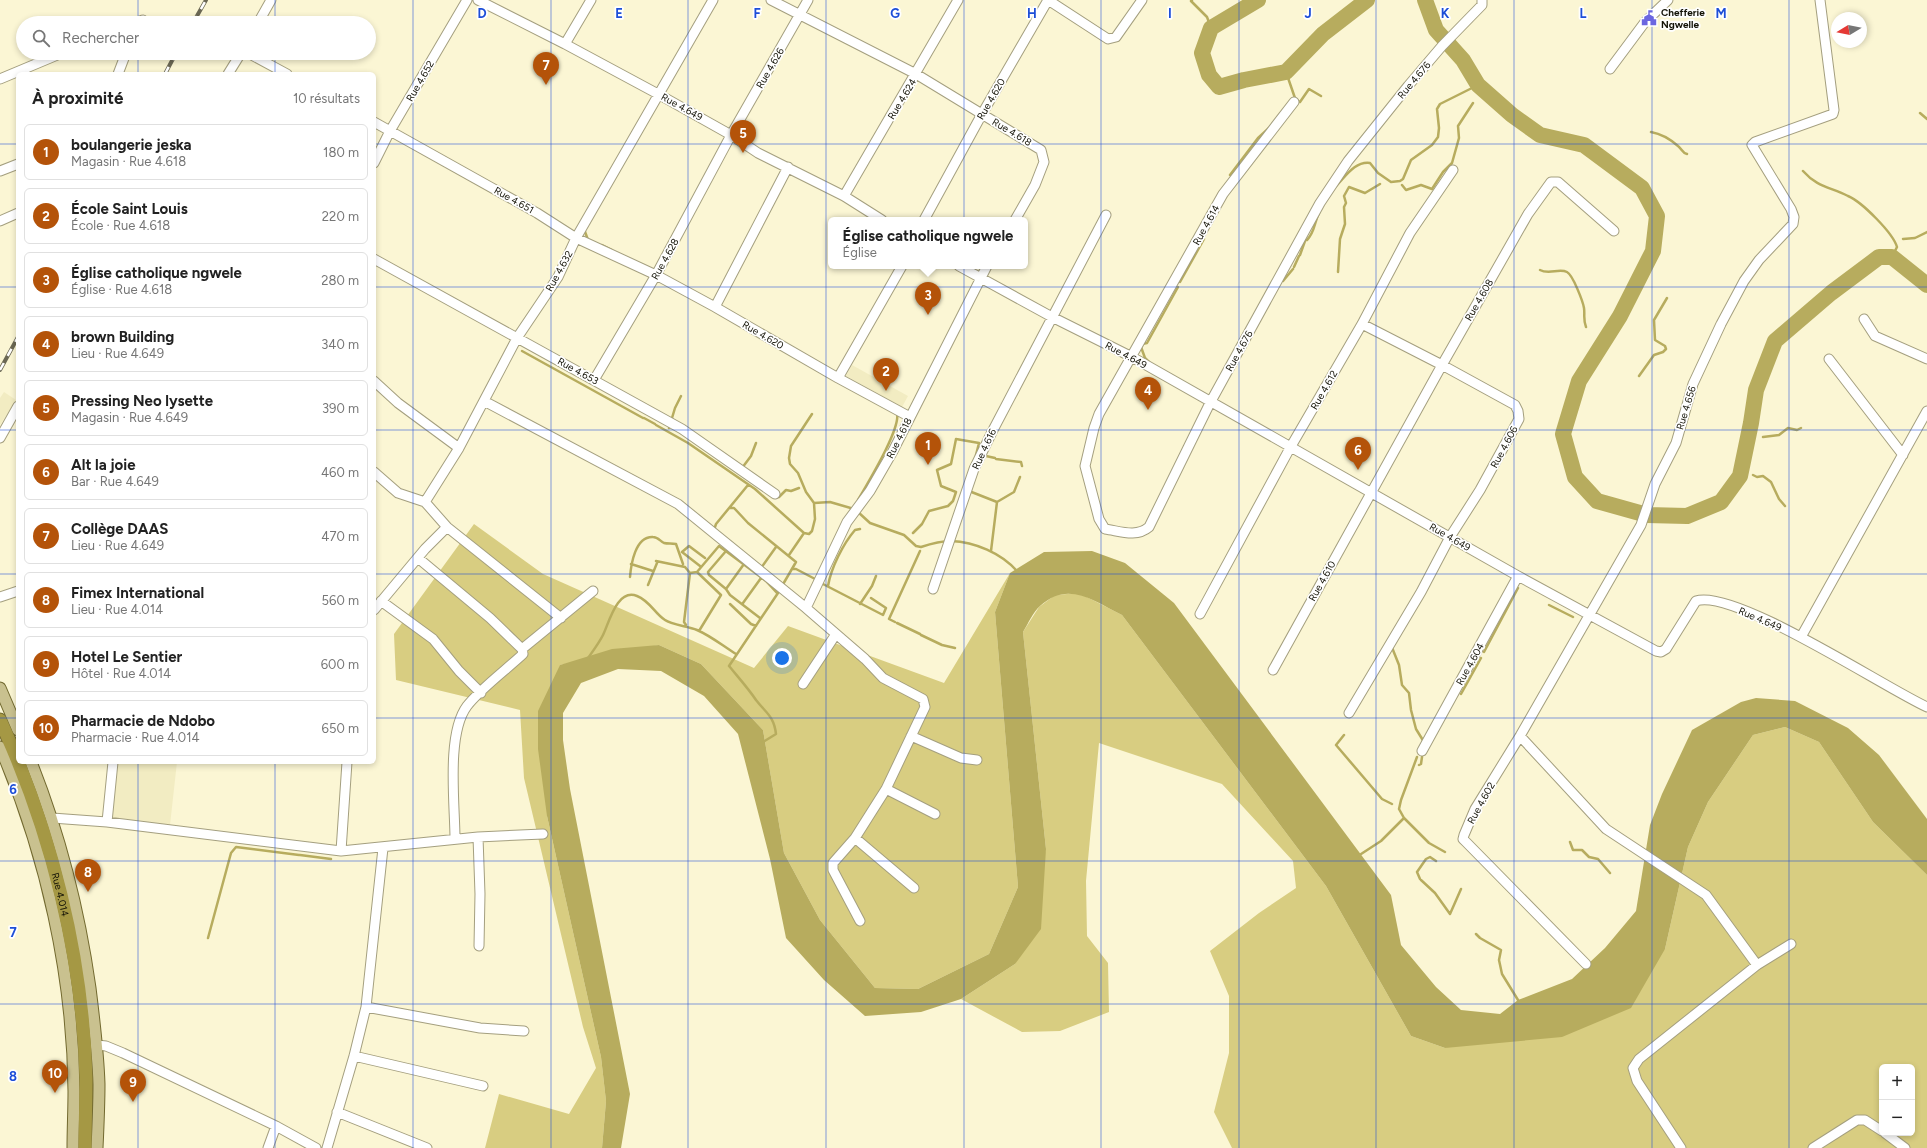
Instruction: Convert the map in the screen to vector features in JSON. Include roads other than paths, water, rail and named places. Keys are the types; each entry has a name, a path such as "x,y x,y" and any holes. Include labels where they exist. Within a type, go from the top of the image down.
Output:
{"highway":[{"name":"Rue 4.014","path":"0,720 16,759"},
{"name":"Rue 4.014","path":"18,764 39,816 52,859 72,950 79,1001 86,1078 85,1148"}],"main road":[{"path":"0,688 16,725"},
{"path":"0,747 4,768 41,860 58,936 69,1006 74,1090 72,1148"},
{"path":"32,764 52,818 68,870 83,940 96,1045 99,1084 97,1148"}],"street":[{"path":"262,16 271,0"},
{"name":"Rue 4.652","path":"376,158 390,131 467,0"},
{"name":"Rue 4.649","path":"478,0 565,44 658,94 731,135 758,153 844,196 877,217"},
{"path":"565,44 591,0"},
{"name":"Rue 4.632","path":"425,502 460,448 517,338 558,277 576,238 713,0"},
{"name":"Rue 4.618","path":"771,0 916,74 1041,150 1044,156 1044,162 1035,185 1017,217"},
{"name":"Rue 4.626","path":"731,135 808,0"},
{"name":"Rue 4.624","path":"844,196 958,0"},
{"path":"1048,0 1108,39 1113,39 1116,37 1142,0"},
{"name":"Rue 4.620","path":"926,217 982,114 1048,0"},
{"name":"Rue 4.676","path":"1132,357 1099,414 1086,456 1086,474 1099,519 1105,529 1136,534 1143,532 1149,527 1210,403 1320,203 1348,161 1442,46 1482,5 1482,0"},
{"path":"1610,69 1645,22 1668,0"},
{"name":"Rue 4.656","path":"1589,616 1641,525 1650,497 1676,443 1693,384 1721,324 1744,281 1758,260 1792,224 1794,217 1791,209 1752,145 1755,142 1833,114 1820,0"},
{"path":"17,72 45,60"},
{"path":"119,72 123,60"},
{"path":"229,72 237,60"},
{"path":"261,60 283,72"},
{"path":"0,79 16,72"},
{"name":"Rue 4.614","path":"1132,357 1223,194 1294,102"},
{"name":"Rue 4.651","path":"376,123 537,213 576,238 656,275"},
{"name":"Rue 4.628","path":"594,380 656,275 731,135"},
{"path":"0,171 16,165"},
{"path":"714,307 788,167"},
{"name":"Rue 4.612","path":"1200,614 1290,448 1362,324 1410,233 1453,170"},
{"name":"Rue 4.608","path":"1371,492 1528,214 1551,182 1558,182 1614,231"},
{"path":"0,221 16,213"},
{"name":"Rue 4.616","path":"933,589 974,469 1106,215"},
{"name":"Rue 4.653","path":"376,260 682,429 775,494"},
{"path":"838,378 900,269"},
{"name":"Rue 4.649","path":"964,269 1052,317 1132,357 1210,403 1371,492 1589,616 1656,651 1661,652 1666,649 1692,605 1696,601 1709,599 1746,612 1801,637 1927,707"},
{"name":"Rue 4.618","path":"806,608 847,522 870,491 910,417 985,269"},
{"name":"Rue 4.620","path":"656,275 910,417"},
{"path":"1864,319 1875,336 1927,359"},
{"name":"Rue 4.606","path":"1349,713 1429,578 1450,537 1470,509 1519,419 1518,411 1515,406 1442,365 1362,324"},
{"path":"1829,359 1903,454"},
{"path":"376,383 398,404 460,448"},
{"path":"484,401 678,504 806,608 865,659 883,678 923,699 925,706 886,789 855,838 833,863 832,867 860,921"},
{"path":"0,438 16,410"},
{"path":"1801,637 1927,411"},
{"path":"376,474 398,493 425,502 447,527 560,618"},
{"name":"Rue 4.610","path":"1273,670 1371,492"},
{"path":"376,607 418,558 447,527"},
{"path":"418,558 490,618 522,649"},
{"name":"Rue 4.604","path":"1422,751 1518,576"},
{"path":"455,839 454,774 456,734 466,707 522,654 522,649 593,591"},
{"path":"0,597 16,592"},
{"path":"381,601 433,639 459,671 481,693"},
{"name":"Rue 4.602","path":"1586,964 1464,839 1475,809 1520,736 1589,616"},
{"path":"802,684 836,634"},
{"path":"911,736 961,758 976,760"},
{"path":"1520,736 1606,829 1706,895 1756,965"},
{"path":"107,822 113,764"},
{"path":"341,851 347,764"},
{"path":"886,789 935,814"},
{"path":"52,818 107,822 341,851 383,848 478,836 543,834"},
{"path":"478,836 480,894 479,946"},
{"path":"855,838 914,888"},
{"path":"326,1148 354,1056 366,1007 383,848"},
{"path":"1681,1148 1637,1081 1633,1068 1639,1059 1756,965 1791,944"},
{"path":"366,1007 480,1028 524,1031"},
{"path":"96,1045 106,1046 123,1053 276,1126 316,1148"},
{"path":"354,1056 483,1086"},
{"path":"337,1112 427,1148"},
{"path":"1813,1148 1857,1120 1865,1120 1879,1129"},
{"path":"268,1148 276,1126"},
{"path":"1889,1136 1905,1148"}],"waterway":[{"path":"1192,0 1191,1 1207,17 1211,28"},
{"path":"1258,0 1211,28 1202,53 1209,75 1219,87 1244,80 1286,72 1323,34 1367,0"},
{"path":"1425,0 1436,30 1463,60 1478,85 1512,115 1540,135 1584,145 1642,188 1657,216 1653,251 1620,316 1579,381 1563,434 1575,477 1597,501 1647,515 1687,516 1721,502 1740,476 1756,390 1775,341 1831,293 1879,257 1892,257 1927,285"},
{"path":"1286,72 1296,101 1300,102 1309,89 1321,96"},
{"path":"1336,186 1351,170 1360,164 1365,163 1370,163 1378,173 1391,182 1400,181 1403,179 1411,160 1432,145 1438,137 1439,128 1437,109 1440,104 1478,85"},
{"path":"1402,185 1406,190 1421,185 1432,189 1443,172 1452,163 1459,138 1458,126 1473,103"},
{"path":"1920,113 1927,119"},
{"path":"1230,175 1258,138 1269,128"},
{"path":"1651,132 1662,135 1687,154"},
{"path":"1803,171 1819,184 1854,199 1869,211 1890,234 1894,241 1897,247 1892,257"},
{"path":"1338,272 1340,239 1345,224 1344,207 1346,203 1344,196 1349,187 1365,193 1380,184"},
{"path":"1307,240 1313,231 1319,213"},
{"path":"584,229 588,240"},
{"path":"1903,239 1915,238 1927,232"},
{"path":"1180,282 1204,239"},
{"path":"1300,255 1305,241"},
{"path":"602,245 612,250"},
{"path":"1294,267 1299,256"},
{"path":"1283,281 1293,269"},
{"path":"1540,270 1547,272 1564,271 1569,274 1583,305 1586,327"},
{"path":"1149,362 1145,358 1141,347 1142,344 1147,343 1178,287"},
{"path":"1639,376 1654,355 1663,352 1666,349 1665,346 1655,340 1654,320 1667,298"},
{"path":"522,351 643,418"},
{"path":"669,428 675,408 681,396"},
{"path":"858,500 889,443 897,421 897,413"},
{"path":"656,425 688,443 755,489 804,533 809,534 812,531 815,519 814,503 806,492 798,473 790,464 789,458 791,446 812,414"},
{"path":"644,418 655,424"},
{"path":"1763,437 1779,435 1788,428 1797,430 1801,428"},
{"path":"913,533 922,524 929,511 948,506 953,501 956,492 941,486 937,470 951,464 956,439 979,443 976,455"},
{"path":"742,468 751,456 756,443"},
{"path":"986,456 995,458"},
{"path":"996,459 1021,462 1022,466"},
{"path":"1753,475 1757,477 1763,476 1771,482 1779,499 1785,506"},
{"path":"969,491 997,502 1014,492 1020,477"},
{"path":"714,530 716,524 748,485"},
{"path":"774,497 779,497 786,490 791,491 799,488"},
{"path":"814,503 830,502 854,509"},
{"path":"991,551 997,502"},
{"path":"730,508 734,508 748,523 796,562 782,586"},
{"path":"858,512 870,523 904,535 916,546 921,547 947,541 978,546 1003,559 1017,571"},
{"path":"828,586 835,564 842,549 855,530 860,529"},
{"path":"789,555 804,533"},
{"path":"630,577 635,552 642,541 647,538 655,537 664,543 676,544 683,564"},
{"path":"700,566 682,552 689,546 705,558"},
{"path":"690,573 697,572 719,546 766,581 777,593"},
{"path":"761,568 776,547"},
{"path":"726,551 708,572 709,575 726,589 730,595 760,618"},
{"path":"895,622 889,619 920,551"},
{"path":"656,561 685,567 690,573"},
{"path":"648,585 657,563"},
{"path":"631,564 653,571"},
{"path":"726,589 744,564"},
{"path":"792,569 796,569 817,580"},
{"path":"697,572 721,595 699,631"},
{"path":"686,625 684,622 690,573"},
{"path":"860,604 872,586 876,576"},
{"path":"743,603 761,578"},
{"path":"821,583 883,615 886,608 871,598"},
{"path":"1484,652 1518,588"},
{"path":"763,742 776,734 773,723 769,715 729,666 780,590"},
{"path":"588,658 601,638 615,608 624,597 630,595 642,598 668,622 702,632 736,654"},
{"path":"730,604 751,624 756,626"},
{"path":"1549,605 1573,617"},
{"path":"897,623 920,634"},
{"path":"921,635 942,645 955,648"},
{"path":"1391,645 1399,665 1402,685 1409,693 1411,710 1416,729 1424,742"},
{"path":"1461,694 1481,658"},
{"path":"1344,735 1336,745 1382,799 1392,804"},
{"path":"1417,757 1399,809 1404,818 1429,843 1445,852"},
{"path":"1419,765 1421,764 1422,757"},
{"path":"1358,856 1381,841 1404,818"},
{"path":"1570,842 1573,850 1582,850 1589,857 1598,859 1610,873"},
{"path":"208,938 231,853 236,847 299,855"},
{"path":"300,855 331,859"},
{"path":"1420,879 1417,872 1426,859 1430,857 1436,861"},
{"path":"1421,880 1435,893 1450,914 1461,889"},
{"path":"1476,934 1480,938 1501,950 1499,960 1502,974 1518,1000"}],"railway":[{"path":"197,16 206,0"},
{"path":"166,72 172,60"},
{"path":"0,370 16,341"}],"place":[{"name":"Chefferie Ngwelle","path":"1649,18"},
{"name":"Collège DAAS","path":"546,85"},
{"name":"Pressing Neo lysette","path":"743,153"},
{"name":"Église catholique ngwele","path":"928,315"},
{"name":"École Saint Louis","path":"886,391"},
{"name":"brown Building","path":"1148,410"},
{"name":"boulangerie jeska","path":"928,465"},
{"name":"Alt la joie","path":"1358,470"},
{"name":"Fimex International","path":"88,892"},
{"name":"Pharmacie de Ndobo","path":"55,1093"},
{"name":"Hotel Le Sentier","path":"133,1102"}]}
